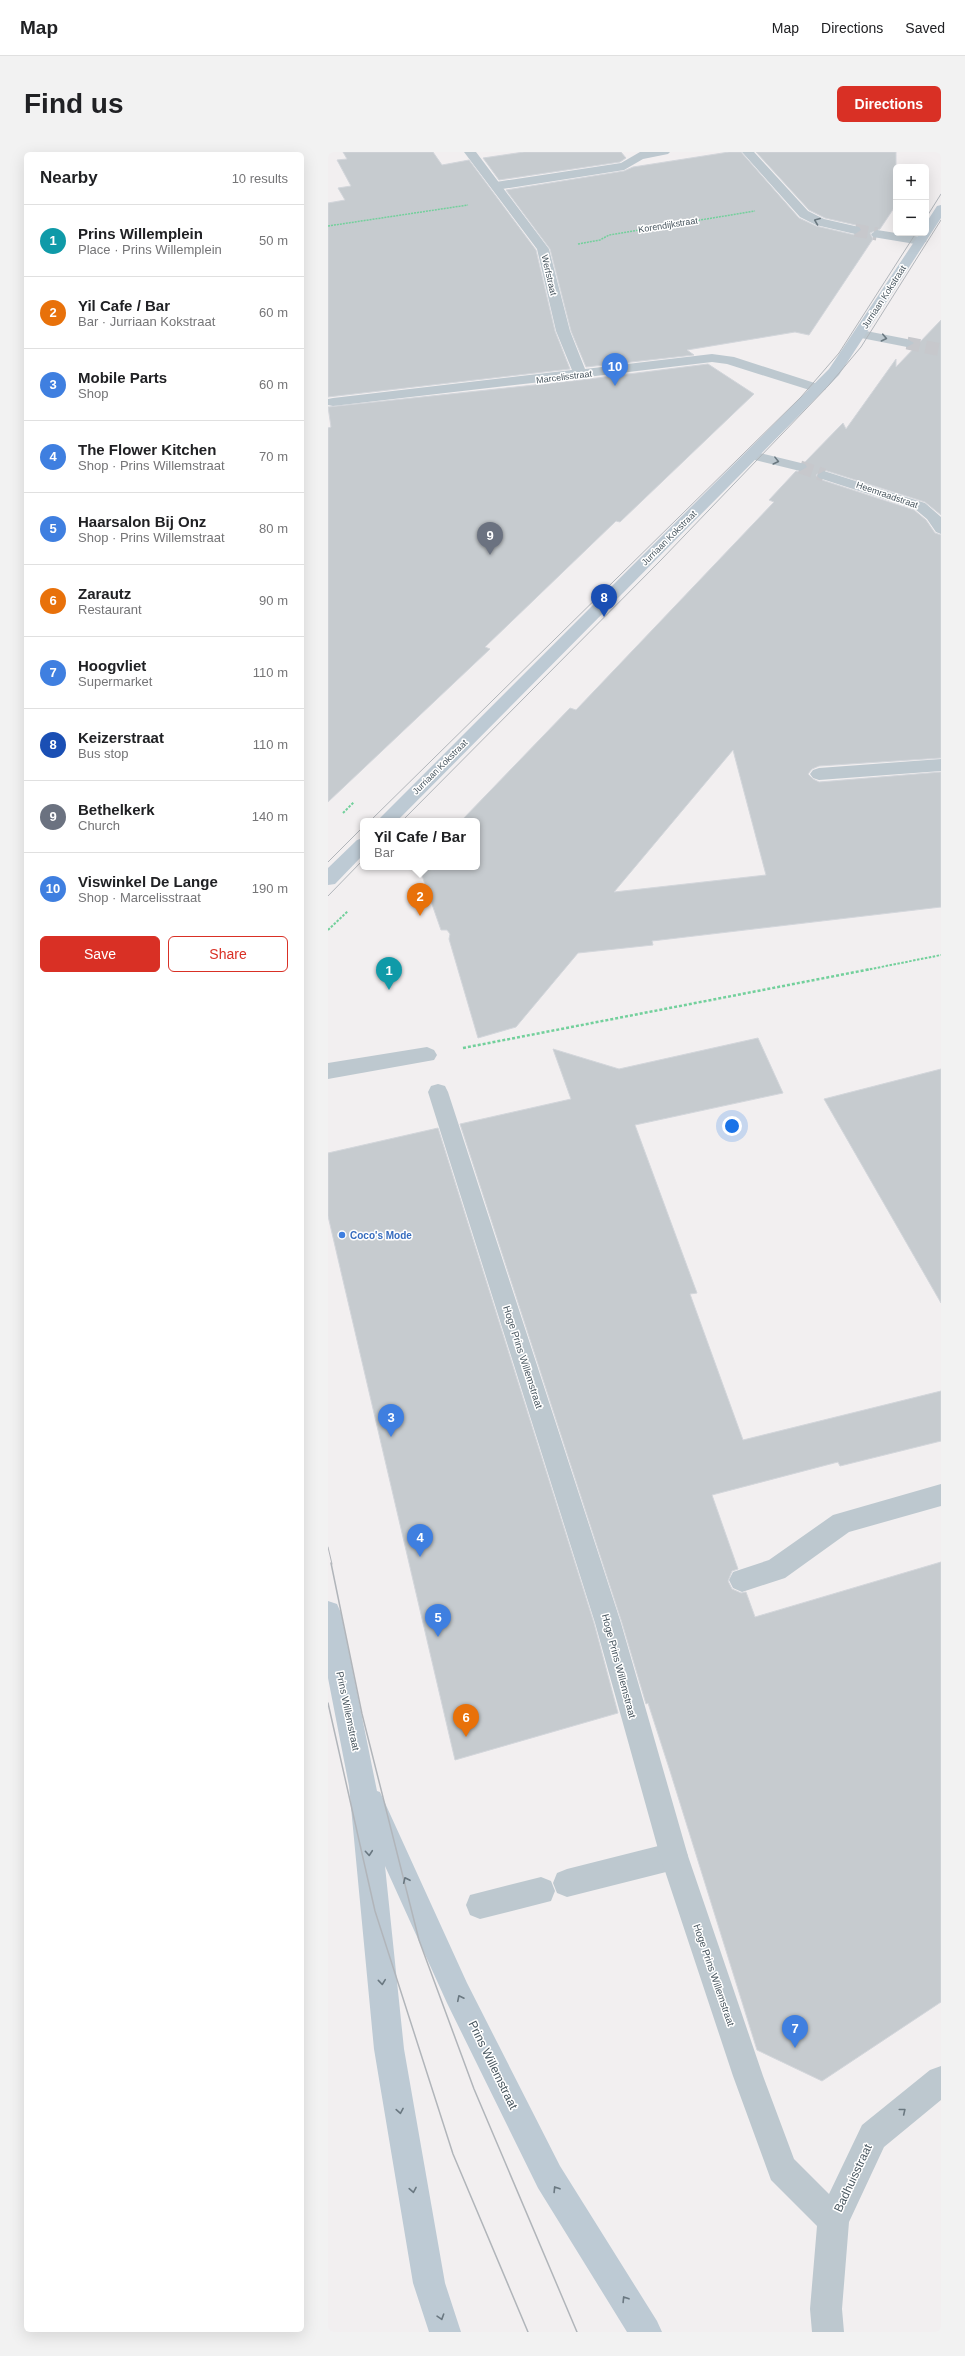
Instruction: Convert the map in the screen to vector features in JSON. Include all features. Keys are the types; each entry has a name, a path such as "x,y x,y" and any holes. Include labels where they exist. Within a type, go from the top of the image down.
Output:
{"main road":[{"name":"Jurriaan Kokstraat","path":"929,228 941,210"},
{"name":"Jurriaan Kokstraat","path":"389,818 819,389 834,372 861,334 923,236"},
{"path":"328,879 360,847"},
{"name":"Prins Willemstraat","path":"328,1613 363,1786 389,2049 429,2283 446,2332"},
{"name":"Prins Willemstraat","path":"363,1786 457,1994 548,2177 646,2332"}],"street":[{"name":"Werfstraat","path":"470,152 544,249 563,331 581,375"},
{"path":"496,186 624,166 640,156 664,152"},
{"path":"748,152 793,204 811,218 855,230"},
{"path":"877,234 893,234"},
{"path":"861,334 907,343"},
{"name":"Marcelisstraat","path":"330,402 581,375 721,358 819,389"},
{"path":"752,455 800,467"},
{"name":"Heemraadstraat","path":"824,475 920,506 934,516 941,529"},
{"path":"819,774 941,765"},
{"path":"328,1071 427,1055"},
{"name":"Hoge Prins Willemstraat","path":"438,1092 615,1621 649,1773 674,1856 748,2076 782,2169 834,2220"},
{"path":"742,1580 776,1570 842,1523 941,1495"},
{"path":"567,1883 674,1856"},
{"path":"480,1905 541,1891"},
{"name":"Badhuisstraat","path":"828,2332 826,2309 834,2220 873,2136 941,2081"}],"path":[{"path":"328,226 506,199"},
{"name":"Korendijkstraat","path":"544,249 600,240 609,235 793,204"},
{"path":"427,1055 941,955"}],"building":[{"path":"343,152 433,152 442,165 469,160 536,250 555,331 570,369 328,397 328,203 345,200 338,188 351,186 337,160 347,159"},
{"path":"524,152 621,152 626,158 620,162 499,180 483,158"},
{"path":"729,152 741,152 799,218 816,226 855,235 862,230 860,226 825,218 809,210 756,152 896,152 896,164 893,164 893,210 880,229 870,233 873,239 809,335 795,332 687,350 694,355 586,367 571,331 550,249 506,190 624,171 633,167"},
{"path":"941,320 941,515 925,502 824,470 816,475 819,479 914,510 926,520 935,533 941,535 941,758 819,766 812,769 808,774 819,782 941,772 941,907 652,941 653,945 578,953 516,1027 478,1038 449,939 450,934 447,930 441,930 420,870 480,870 480,818 464,818 570,708 576,710 774,502 769,500 796,471 801,472 808,468 805,462 843,423 846,429 896,359 896,367","holes":["733,750 766,875 614,892"]},
{"path":"708,364 754,394 620,522 616,521 485,647 490,649 328,802 328,428 331,427 328,407 581,380"},
{"path":"758,1038 783,1093 635,1125 697,1293 690,1294 743,1440 941,1391 941,1441 840,1466 838,1462 712,1495 738,1569 732,1571 728,1581 732,1589 741,1593 746,1592 755,1617 941,1562 941,2002 822,2081 757,2050 670,1771 648,1703 646,1704 622,1623 460,1124 571,1099 553,1049 619,1069"},
{"path":"941,1069 941,1303 824,1099"},
{"path":"438,1128 594,1623 618,1713 455,1760 328,1216 328,1153"}],"tunnel":[{"path":"855,230 877,234"},
{"path":"907,343 941,350"},
{"path":"800,467 824,475"}],"tram line":[{"path":"929,213 941,194"},
{"path":"405,818 661,560 829,385 861,347 941,220"},
{"path":"373,818 801,397 839,353 914,236"},
{"path":"328,862 360,830"},
{"path":"328,896 360,863"},
{"path":"328,1547 332,1564"},
{"path":"331,1563 362,1714 419,1940 474,2089 577,2332"},
{"path":"328,1703 375,1911 453,2154 528,2332"}],"place":[{"name":"Viswinkel De Lange","path":"615,386"},
{"name":"Bethelkerk","path":"490,555"},
{"name":"Keizerstraat","path":"604,617"},
{"name":"Yil Cafe / Bar","path":"420,916"},
{"name":"Prins Willemplein","path":"389,990"},
{"name":"Coco's Mode","path":"342,1235"},
{"name":"Mobile Parts","path":"391,1437"},
{"name":"The Flower Kitchen","path":"420,1557"},
{"name":"Haarsalon Bij Onz","path":"438,1637"},
{"name":"Zarautz","path":"466,1737"},
{"name":"Hoogvliet","path":"795,2048"}]}
